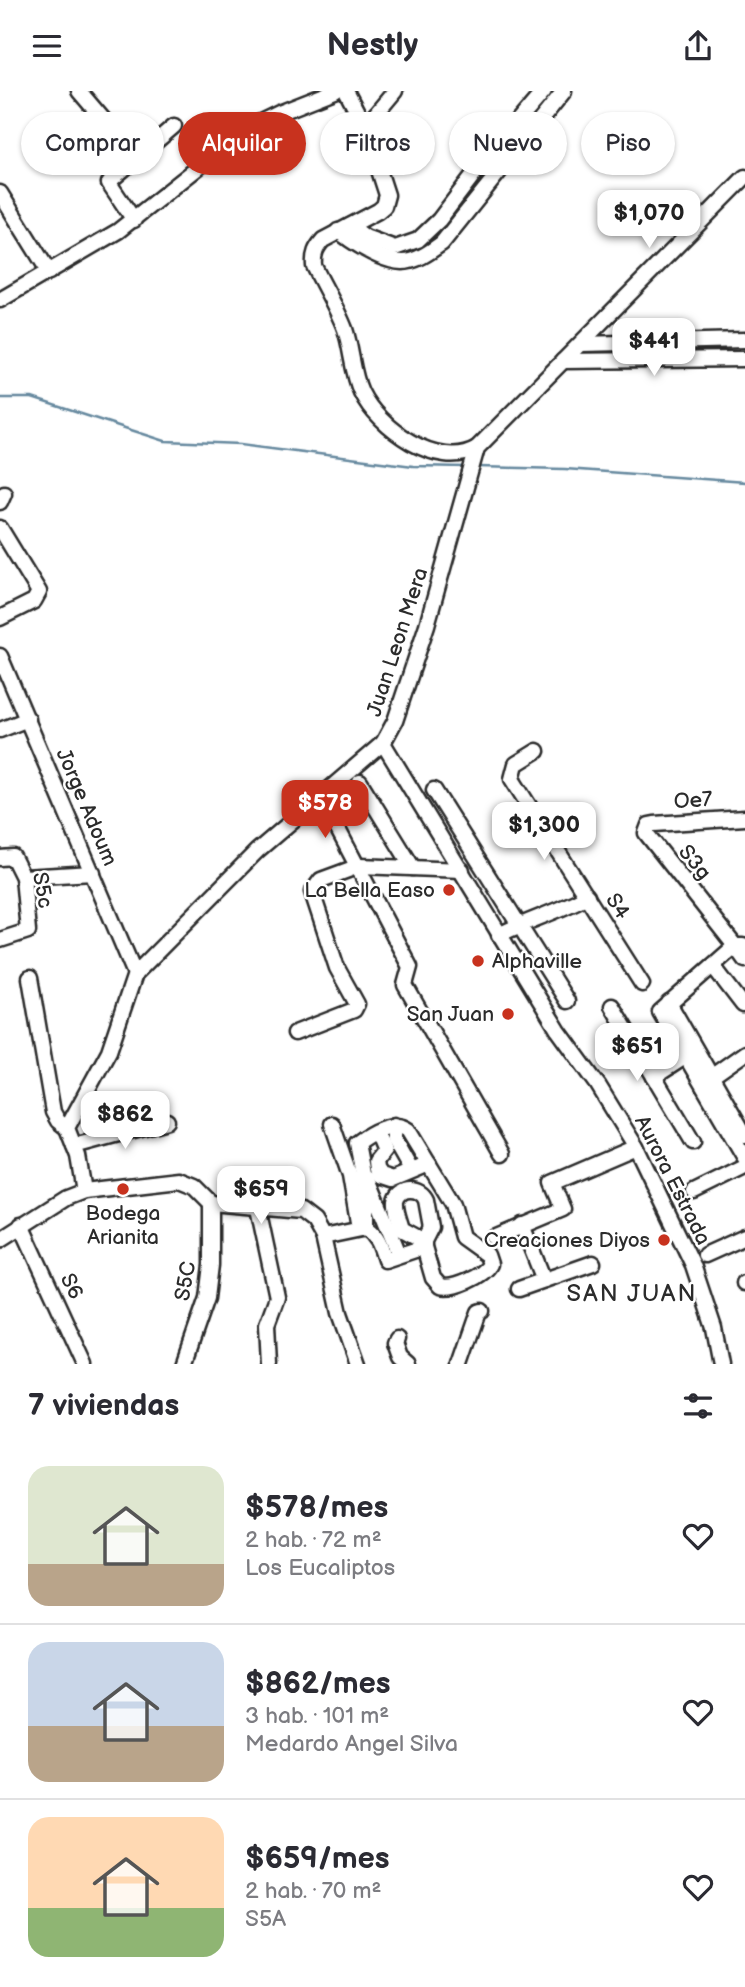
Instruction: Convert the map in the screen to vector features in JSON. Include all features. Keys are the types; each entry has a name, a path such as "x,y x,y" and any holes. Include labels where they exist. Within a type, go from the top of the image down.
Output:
{"street":[{"path":"79,91 97,112"},
{"path":"0,300 134,220 226,143 248,128 335,91"},
{"path":"345,91 357,112"},
{"path":"378,112 395,91"},
{"path":"344,228 395,248 418,240 439,220 480,166 544,91"},
{"path":"344,228 363,248 390,259 404,262 426,254 442,243 564,91"},
{"path":"164,135 174,126"},
{"path":"117,175 110,183 134,220"},
{"path":"381,175 387,195 383,206 323,240 313,257 314,266 344,328 361,391 369,404 395,430 419,448 443,455 459,455 477,448"},
{"name":"Juan Leon Mera","path":"67,1128 109,1051 135,974 257,851 383,743 395,721 427,625 477,448 745,177"},
{"path":"0,193 49,272"},
{"path":"581,344 745,340"},
{"path":"563,361 745,359"},
{"path":"0,528 39,592 34,601 0,618"},
{"name":"Jorge Adoum","path":"0,656 135,974"},
{"path":"0,730 27,719"},
{"name":"Aurora Estrada","path":"383,743 558,1030 636,1147 693,1265 714,1328 720,1364"},
{"name":"S4","path":"537,751 516,764 512,779 642,984"},
{"path":"360,782 413,868"},
{"path":"434,790 567,1001"},
{"path":"321,797 410,967 405,985 502,1154"},
{"name":"Oe7","path":"646,828 654,824 745,818"},
{"name":"S3g","path":"646,828 648,837 740,946 745,960"},
{"name":"S5c","path":"0,940 27,931 23,877 6,858"},
{"path":"295,1033 354,1010 357,1004 337,968 312,892 321,880 359,866 461,870"},
{"path":"23,877 93,873"},
{"path":"499,935 519,924 563,909 587,896"},
{"path":"739,1127 660,1013 668,1003 740,946"},
{"path":"713,966 743,1005"},
{"path":"30,978 53,1112 58,1121 67,1128 84,1191"},
{"path":"612,1006 693,1142"},
{"path":"711,1077 745,1053"},
{"path":"654,1077 690,1054"},
{"path":"690,1054 711,1077 739,1127 745,1158"},
{"path":"74,1146 167,1121"},
{"path":"332,1124 350,1176 362,1228"},
{"path":"394,1125 394,1140 390,1149 376,1161 381,1175 393,1179 429,1164"},
{"path":"362,1165 406,1242 435,1282 444,1288 485,1272 490,1264 487,1255 462,1237 456,1212 441,1184 408,1130 401,1125 376,1132 357,1143 366,1189 362,1228"},
{"path":"376,1132 411,1170"},
{"path":"494,1238 563,1209 552,1183 636,1147"},
{"path":"694,1192 745,1167"},
{"path":"0,1240 66,1198 84,1191 179,1180 194,1186 211,1203 301,1211 314,1221 323,1237 340,1313 358,1364"},
{"path":"425,1195 441,1184"},
{"path":"406,1242 396,1206 397,1199 401,1193 410,1189 425,1195"},
{"path":"323,1237 362,1228 406,1242 431,1227 425,1195"},
{"name":"S5C","path":"184,1364 207,1298 211,1265 211,1203"},
{"path":"258,1208 277,1289 277,1297 267,1324 269,1364"},
{"name":"S6","path":"21,1225 85,1364"},
{"path":"522,1225 544,1280"},
{"path":"705,1255 745,1237"},
{"path":"519,1289 593,1263"},
{"path":"461,1364 479,1312 482,1311"},
{"path":"397,1339 395,1343 400,1357 408,1364"}],"waterway":[{"path":"0,398 32,398 165,441 241,444 413,466 468,467"},
{"path":"478,467 565,469 745,482"}],"place":[{"name":"La Bella Easo","path":"449,890"},
{"name":"Alphaville","path":"478,961"},
{"name":"San Juan","path":"508,1014"},
{"name":"Bodega Arianita","path":"123,1189"},
{"name":"Creaciones Diyos","path":"664,1240"}],"district":[{"name":"SAN JUAN","path":"632,1293"}]}
